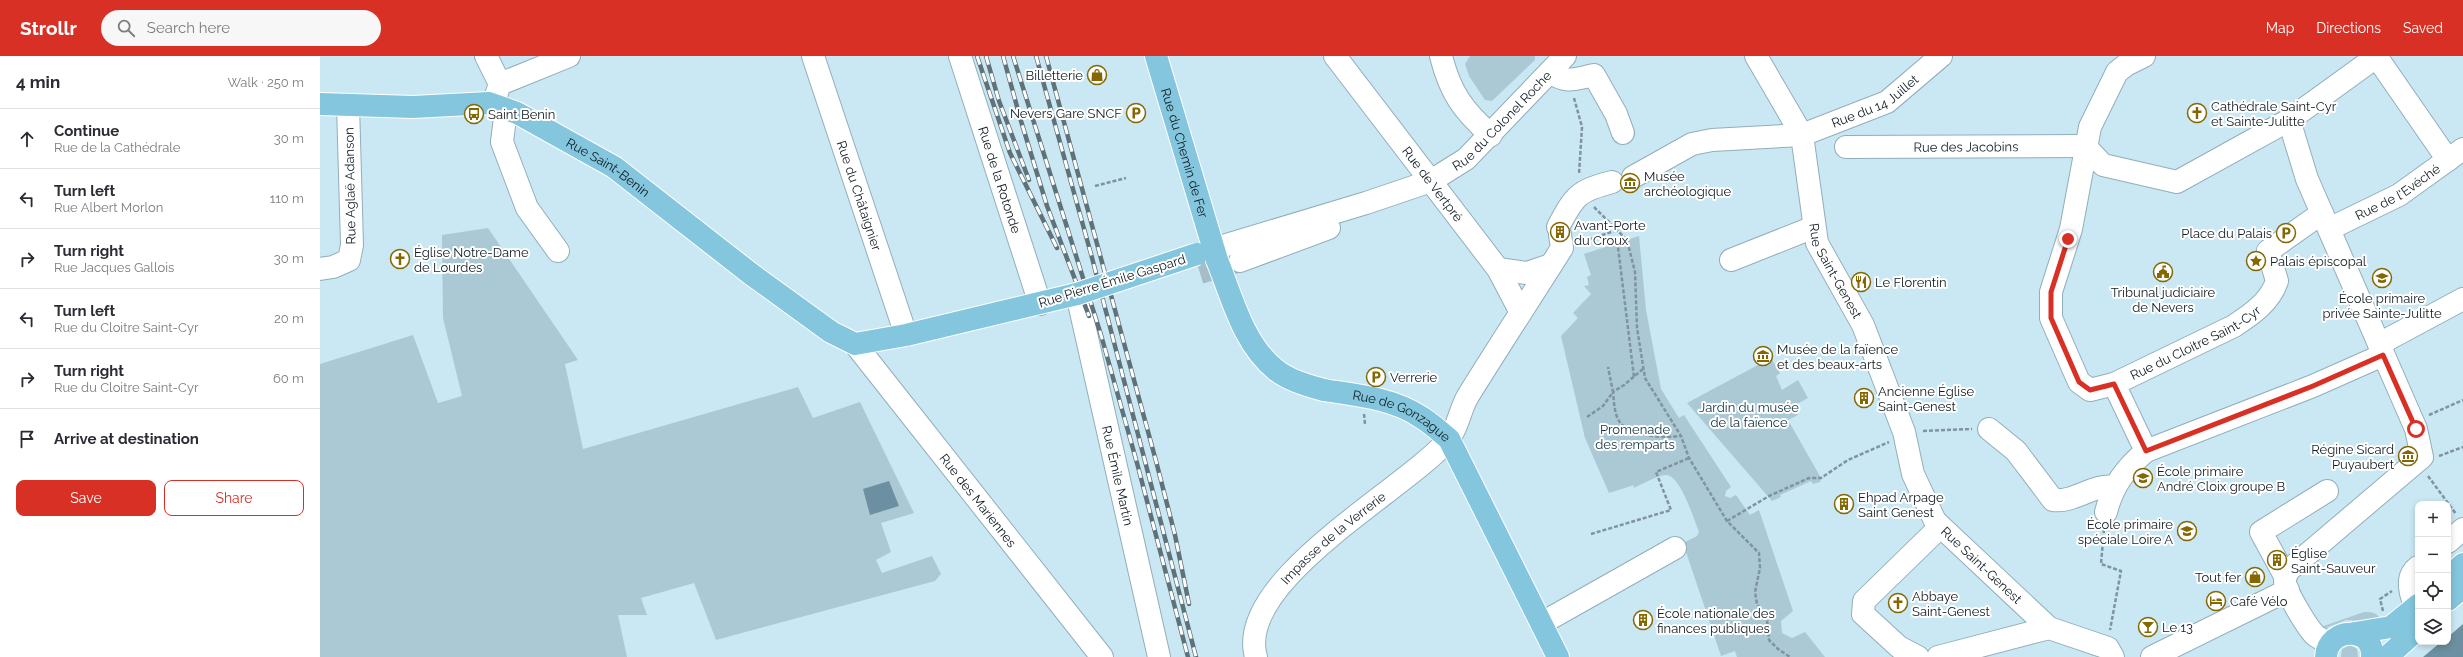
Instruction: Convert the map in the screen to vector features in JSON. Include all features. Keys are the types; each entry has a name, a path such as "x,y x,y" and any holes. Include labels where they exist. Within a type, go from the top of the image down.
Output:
{"main road":[{"name":"Rue du Chemin de Fer","path":"1156,56 1209,254"},
{"path":"320,104 413,107 500,99"},
{"name":"Rue Saint-Benin","path":"500,99 614,167 830,332 855,344"},
{"name":"Rue Pierre Émile Gaspard","path":"855,344 906,335 1040,304 1209,254"},
{"name":"Rue de Gonzague","path":"1209,254 1244,327 1259,354 1276,371 1305,385 1324,390 1370,397 1396,405 1419,415 1449,439 1558,657"},
{"path":"2451,575 2463,564"},
{"path":"2451,597 2463,587"},
{"path":"2328,650 2341,634 2391,627 2415,608"},
{"path":"2388,657 2415,632"},
{"path":"2355,633 2367,641 2371,647 2372,657"}],"street":[{"path":"486,56 500,99 502,142 527,208 558,251"},
{"path":"500,99 569,56"},
{"name":"Rue du Châtaignier","path":"813,56 906,335"},
{"name":"Rue de la Rotonde","path":"960,56 1040,304"},
{"name":"Rue de Vertpré","path":"1335,56 1498,268 1520,311"},
{"path":"1441,56 1447,77 1457,99 1491,135"},
{"name":"Rue du Colonel Roche","path":"1366,203 1431,181 1466,159 1491,135 1565,56"},
{"path":"1756,56 1802,135"},
{"name":"Rue du Cloitre Saint-Cyr","path":"2144,56 2126,65 2117,72 2090,127 2085,146 2071,228 2051,292 2051,318 2079,382 2090,390 2114,384 2234,326 2266,300 2277,280 2268,251 2325,221"},
{"path":"2085,146 2102,165 2177,182 2289,120 2376,56 2457,158"},
{"name":"Rue du 14 Juillet","path":"1581,192 1623,179 1692,144 1712,140 1802,135 1887,102 1929,60"},
{"path":"1550,72 1560,79 1572,80 1594,76 1616,114 1623,133"},
{"name":"Rue Aglaë Adanson","path":"320,269 333,267 349,260 352,245 348,105"},
{"path":"2152,657 2287,583 2290,569 2420,459 2412,422 2325,221 2297,152 2289,120"},
{"name":"Rue Saint-Genest","path":"1802,135 1817,243 1863,325 1905,435 1913,474 1940,528 2049,628 2108,648 2113,657"},
{"name":"Rue des Jacobins","path":"1846,147 2085,146"},
{"name":"Rue de l'Evéché","path":"2325,221 2399,195 2457,158"},
{"path":"1449,439 1466,400 1520,311 1558,244 1569,205 1581,192"},
{"path":"1240,261 1353,220 1363,211 1366,203"},
{"name":"Rue Pierre Émile Gaspard","path":"1209,254 1366,203"},
{"path":"1731,260 1814,228"},
{"path":"1498,268 1527,273 1558,244"},
{"name":"Rue Émile Martin","path":"1077,294 1153,655"},
{"path":"2106,512 2111,492 2130,464 2146,451 2313,386 2381,350 2463,299"},
{"name":"Rue des Mariennes","path":"855,344 1102,657"},
{"path":"2114,384 2146,451"},
{"path":"1989,429 2016,451 2054,500 2063,501 2106,485 2115,486"},
{"name":"Impasse de la Verrerie","path":"1256,657 1255,627 1269,598 1294,569 1449,439"},
{"path":"2327,492 2262,532 2308,627 2328,650"},
{"path":"2451,538 2461,524"},
{"path":"1918,657 1899,647 1863,614 1864,601 1940,528"},
{"path":"1542,623 1675,548"},
{"path":"2414,573 2415,584"},
{"path":"1938,657 2049,628"}],"path":[{"path":"1572,80 1573,95 1582,127 1579,182 1581,192 1627,240 1635,272 1637,328 1645,378 1682,436 1689,458 1727,521 1759,553 1760,568 1755,592 1757,604 1767,620 1769,640 1778,649 1790,657"},
{"path":"1095,186 1126,178"},
{"path":"1558,244 1617,230"},
{"path":"1627,240 1618,247 1634,377"},
{"path":"1608,367 1618,421 1625,428 1649,435 1682,436"},
{"path":"1587,417 1603,406 1613,392 1643,369"},
{"path":"2412,422 2463,400"},
{"path":"1727,521 1769,496 1809,478 1820,478 1848,460 1905,435 1989,429"},
{"path":"1591,534 1671,510 1656,472 1689,458"},
{"path":"2420,459 2461,524"},
{"path":"2106,512 2101,564 2121,571 2114,610"},
{"path":"2384,613 2380,599 2414,573"}],"green space":[{"path":"1470,56 1535,56 1535,60 1492,101 1485,100 1469,76 1465,64"},
{"path":"488,228 578,360 565,364 583,449 798,387 813,418 860,402 914,513 881,523 891,552 876,560 882,573 932,556 941,574 935,581 716,640 694,583 641,598 647,615 618,615 627,657 320,657 320,364 413,335 438,403 462,396 443,318 442,235"},
{"name":"Promenade des remparts","path":"1639,236 1646,310 1661,389 1679,418 1684,415 1731,487 1726,491 1725,496 1730,498 1736,495 1750,515 1759,510 1793,611 1781,621 1782,633 1792,638 1805,632 1825,657 1737,657 1735,651 1721,656 1683,543 1697,536 1699,532 1686,498 1676,481 1671,476 1665,475 1633,488 1634,485 1609,493 1585,438 1561,336 1578,318 1573,313 1591,294 1584,286 1589,285 1587,277 1591,275 1584,254"},
{"name":"Jardin du musée de la faïence","path":"1771,358 1780,373 1776,376 1782,390 1798,380 1808,398 1793,406 1798,415 1788,420 1821,478 1820,482 1813,484 1811,481 1780,495 1781,497 1772,501 1687,403"},
{"path":"2364,612 2375,614 2382,622 2346,620 2326,628 2318,628"},
{"path":"2350,645 2357,649 2358,657 2341,657 2342,649"}],"shaded area":[{"path":"889,481 899,506 870,515 863,489"},
{"path":"2463,624 2463,657 2423,657 2437,645 2451,645 2451,634"}],"tunnel":[{"path":"1200,273 1237,262"}],"railway":[{"path":"977,56 1010,153 1057,248"},
{"path":"986,56 999,101 1029,180"},
{"path":"1003,56 1047,206 1089,316"},
{"path":"1013,56 1101,335 1137,463 1188,657"},
{"path":"1036,56 1091,254 1196,657"},
{"path":"1046,56 1156,461 1175,535 1189,604"}],"place":[{"name":"Billetterie","path":"1097,75"},
{"name":"Nevers Gare SNCF","path":"1136,113"},
{"name":"Cathédrale Saint-Cyr et Sainte-Julitte","path":"2197,113"},
{"name":"Saint Benin","path":"474,114"},
{"name":"Musée archéologique","path":"1630,183"},
{"name":"Avant-Porte du Croux","path":"1560,232"},
{"name":"Place du Palais","path":"2286,233"},
{"name":"Église Notre-Dame de Lourdes","path":"400,259"},
{"name":"Palais épiscopal","path":"2256,261"},
{"name":"Tribunal judiciaire de Nevers","path":"2163,272"},
{"name":"École primaire privée Sainte-Julitte","path":"2382,278"},
{"name":"Le Florentin","path":"1861,282"},
{"name":"Musée de la faïence et des beaux-arts","path":"1763,356"},
{"name":"Verrerie","path":"1376,377"},
{"name":"Ancienne Église Saint-Genest","path":"1864,398"},
{"name":"Régine Sicard Puyaubert","path":"2408,456"},
{"name":"École primaire André Cloix groupe B","path":"2143,478"},
{"name":"Ehpad Arpage Saint Genest","path":"1844,504"},
{"name":"École primaire spéciale Loire A","path":"2187,531"},
{"name":"Église Saint-Sauveur","path":"2277,560"},
{"name":"Tout fer","path":"2255,577"},
{"name":"Café Vélo","path":"2216,601"},
{"name":"Abbaye Saint-Genest","path":"1898,603"},
{"name":"École nationale des finances publiques","path":"1643,620"},
{"name":"Le 13","path":"2148,627"}],"route":[{"path":"2068,239 2051,292 2050,307 2053,326 2079,382 2084,387 2090,390 2097,390 2114,384 2146,451 2313,386 2383,355 2416,429"}]}
